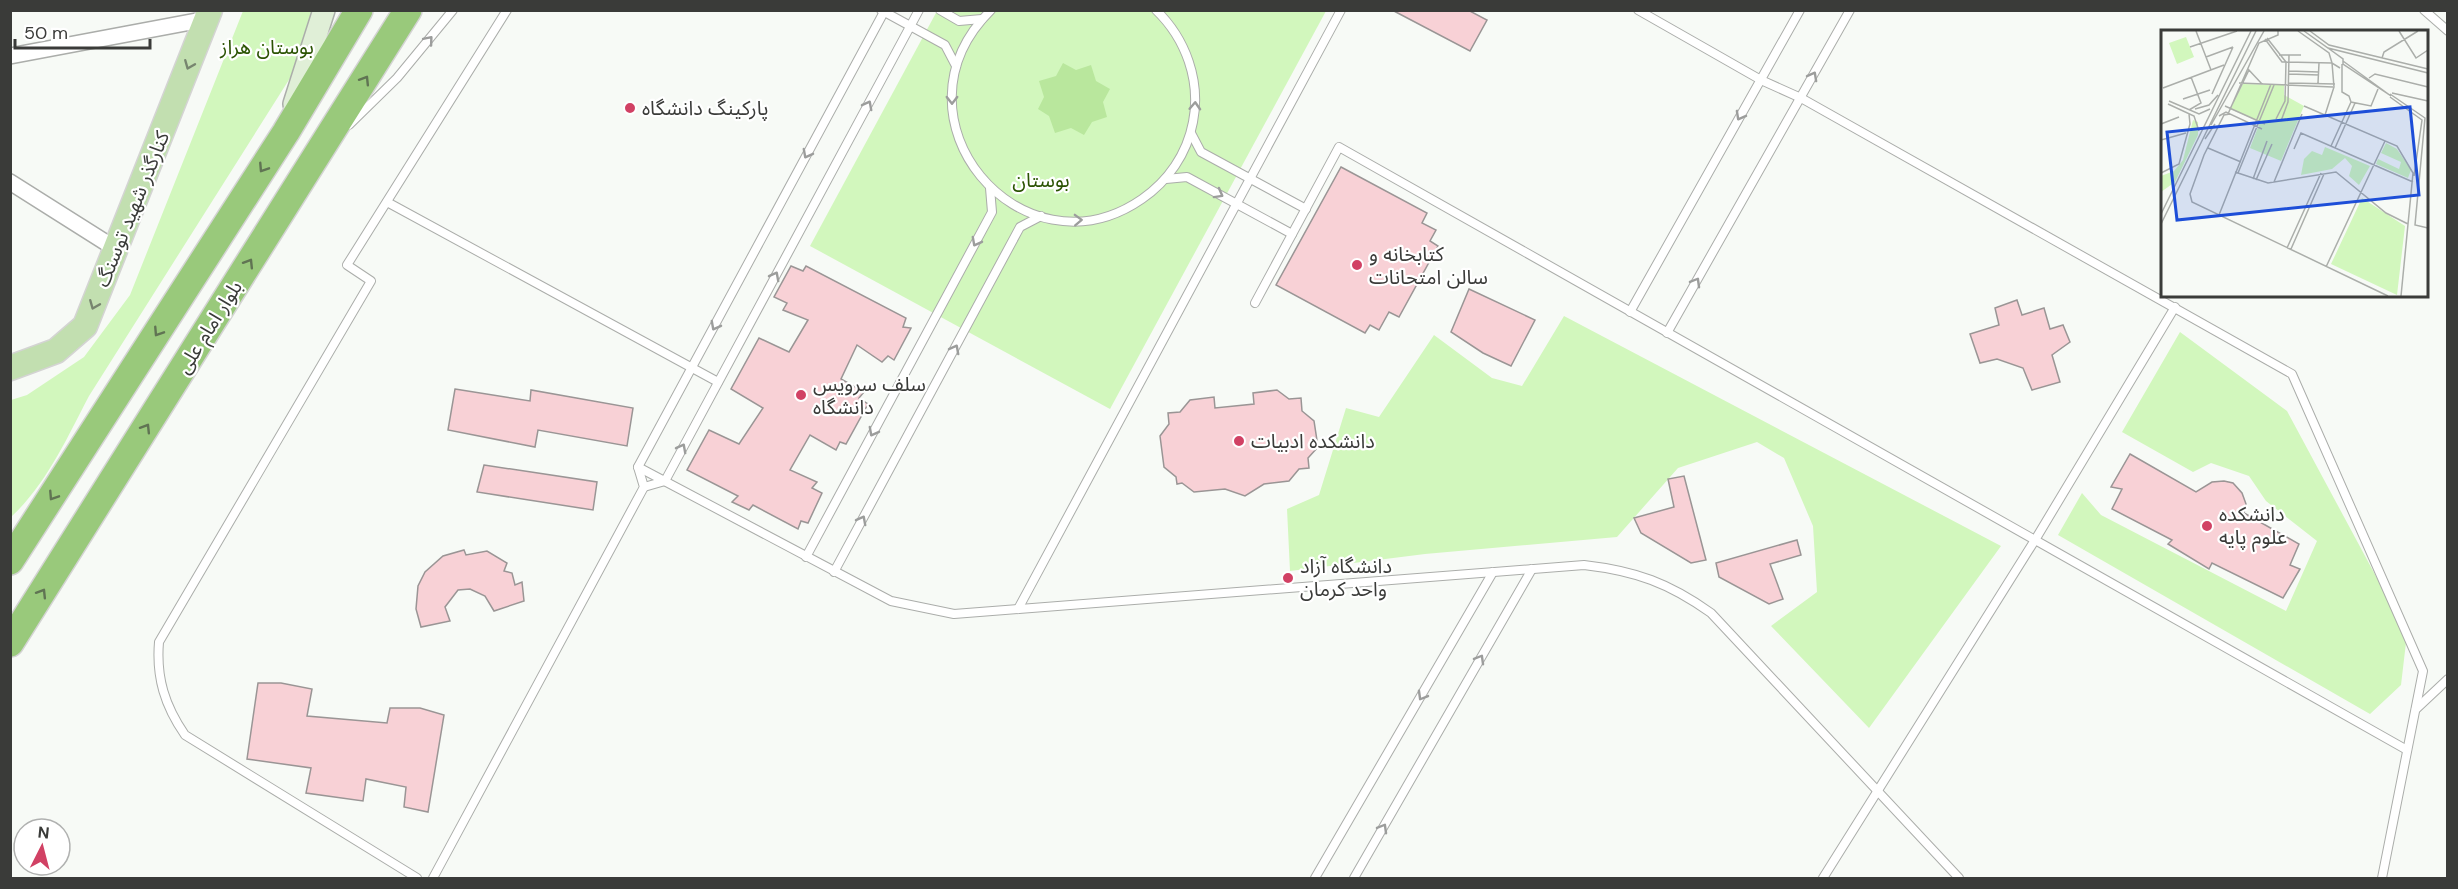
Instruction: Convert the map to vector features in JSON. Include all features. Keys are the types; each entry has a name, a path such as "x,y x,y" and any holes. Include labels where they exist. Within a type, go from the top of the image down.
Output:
{"highway":[{"name":"بلوار امام علی","path":"10,561 286,132 359,10"},
{"name":"بلوار امام علی","path":"10,643 408,10"},
{"path":"10,546 33,527"}],"main road":[{"name":"کنارگذر شهید توسنگ","path":"10,368 56,351 85,326 208,15"}],"street":[{"path":"286,132 324,10"},
{"path":"10,56 208,15"},
{"path":"10,182 116,249"}],"lane":[{"path":"316,158 397,78 453,10"},
{"path":"417,879 185,735 165,701 157,662 159,642 371,280 347,265 507,10"},
{"path":"644,487 664,481 919,10"},
{"path":"940,10 959,21 982,19"},
{"path":"991,10 967,41 956,66 952,99 956,132 973,168 990,188 1014,205 1041,216 1078,221 1114,214 1137,203 1166,179 1181,157 1191,132 1195,95 1192,71 1177,36 1156,10"},
{"path":"1018,609 1341,10"},
{"path":"1638,10 1761,80 1801,98 2292,374 2423,671 2382,879"},
{"path":"1630,312 1800,10"},
{"path":"1667,333 1850,10"},
{"path":"2424,10 2448,31"},
{"path":"433,879 644,487 638,467 883,11 945,45 956,66"},
{"path":"1191,132 1201,152 1306,209"},
{"path":"1255,303 1339,147 2407,750"},
{"path":"1166,179 1187,177 1292,234"},
{"path":"806,556 992,212 990,188"},
{"path":"387,202 718,382"},
{"path":"834,572 1020,228 1041,216"},
{"path":"1823,879 2035,540 2175,307"},
{"path":"638,467 891,601 954,614 1584,565 1618,569 1652,579 1683,593 1711,613 1959,879"},
{"path":"1354,879 1532,569"},
{"path":"1315,879 1493,572"},
{"path":"2416,709 2448,679"}],"green space":[{"name":"بوستان هراز","path":"243,11 313,11 304,56 89,396 45,476 11,517 11,400 27,395 84,357 130,295"},
{"name":"بوستان","path":"937,11 1326,11 1110,409 810,246"},
{"path":"1564,316 2001,546 1869,728 1771,626 1817,592 1813,526 1784,458 1757,442 1678,468 1617,537 1425,554 1290,571 1287,509 1319,495 1346,408 1379,417 1434,335 1492,378 1522,386"},
{"path":"2180,332 2287,411 2407,634 2401,685 2370,714 2058,535 2082,493 2101,515 2286,611 2317,541 2266,501 2249,476 2211,463 2193,472 2122,432"}],"shaded area":[{"path":"1063,63 1076,70 1091,65 1096,81 1110,89 1103,102 1107,117 1092,122 1084,135 1071,128 1055,133 1049,116 1038,109 1044,97 1039,81 1056,76"}],"building":[{"path":"1392,10 1468,10 1487,20 1470,51"},
{"name":"کتابخانه و سالن امتحانات","path":"1341,167 1427,213 1422,223 1436,230 1430,241 1438,246 1399,317 1389,312 1379,330 1370,325 1365,333 1276,285"},
{"name":"سلف سرویس دانشگاه","path":"791,266 803,271 806,266 906,318 903,327 911,328 894,360 888,356 882,362 857,345 841,379 864,392 859,398 868,404 846,444 840,442 836,450 810,435 790,470 817,482 812,488 822,493 808,523 801,521 798,529 753,505 749,510 732,502 738,496 687,470 709,430 739,444 763,408 731,389 759,338 789,352 808,320 783,310 787,303 774,297"},
{"path":"1469,289 1535,320 1511,366 1483,353 1451,332"},
{"path":"2017,300 2022,315 2044,308 2050,329 2063,325 2070,342 2052,355 2060,382 2032,390 2023,368 1997,359 1980,363 1970,334 1999,325 1995,308"},
{"path":"455,389 530,401 531,390 633,408 627,446 538,430 535,447 448,430"},
{"name":"دانشکده ادبیات","path":"1277,390 1289,399 1301,398 1302,411 1314,421 1318,447 1308,458 1309,468 1299,469 1289,481 1264,484 1245,496 1225,489 1194,492 1182,483 1177,484 1176,477 1164,467 1160,436 1169,424 1168,413 1180,412 1190,400 1214,397 1215,408 1254,404 1253,393"},
{"name":"دانشکده علوم پایه","path":"2130,454 2196,492 2212,482 2233,483 2242,493 2246,504 2244,513 2299,544 2290,565 2300,569 2283,598 2212,563 2209,569 2168,544 2172,540 2112,509 2122,489 2111,487"},
{"path":"484,465 597,482 593,510 477,492"},
{"path":"1684,476 1706,560 1691,563 1641,533 1634,518 1674,507 1668,479"},
{"path":"1797,540 1801,555 1770,564 1783,599 1769,604 1719,577 1716,563"},
{"path":"464,550 466,555 487,551 507,563 504,571 512,573 515,585 522,582 524,601 494,611 485,596 470,589 458,590 445,607 450,621 421,627 416,609 418,586 425,572 443,556"},
{"path":"258,683 281,683 312,689 307,716 387,723 390,708 420,708 444,715 428,812 404,807 406,787 366,779 363,801 306,793 311,768 247,759"}],"place":[{"name":"پارکینگ دانشگاه","path":"630,108"},
{"name":"کتابخانه و سالن امتحانات","path":"1357,265"},
{"name":"سلف سرویس دانشگاه","path":"801,395"},
{"name":"دانشکده ادبیات","path":"1239,441"},
{"name":"دانشکده علوم پایه","path":"2207,526"},
{"name":"دانشگاه آزاد واحد کرمان","path":"1288,578"}]}
